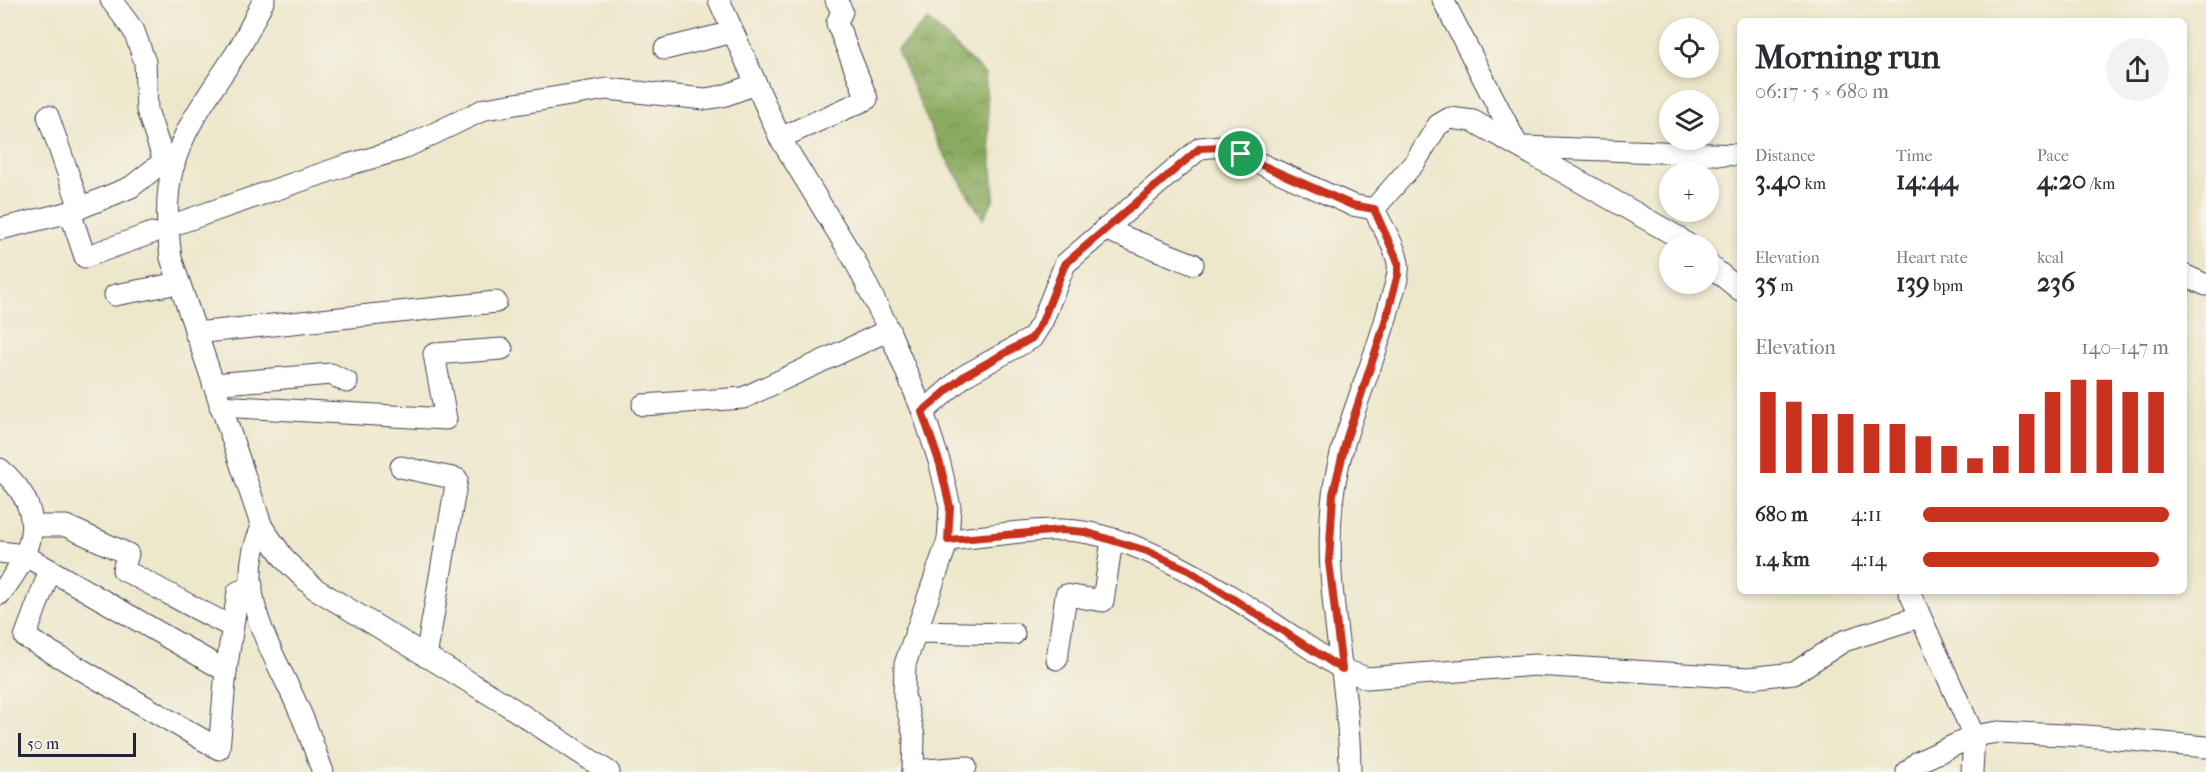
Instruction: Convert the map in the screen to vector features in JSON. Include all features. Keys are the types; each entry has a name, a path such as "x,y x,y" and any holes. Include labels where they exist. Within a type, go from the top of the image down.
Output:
{"street":[{"path":"111,0 134,31 145,62 147,110 169,163 168,195 159,230 171,258 262,527 286,561 314,588 504,703 609,772"},
{"path":"0,229 75,210 130,188 169,163 199,110 240,47 264,0"},
{"path":"719,0 780,138 854,260 889,330 940,464 950,507 948,540 904,664 904,684 914,736 913,771 966,767"},
{"path":"780,138 867,99 837,24 842,11 836,0"},
{"path":"1443,0 1518,147"},
{"path":"665,49 733,33"},
{"path":"48,116 86,257 347,165 400,150 485,109 607,89 705,99 723,96 756,84"},
{"path":"1374,209 1415,162 1438,125 1450,118 1473,121 1673,234"},
{"path":"922,412 964,376 1032,338 1042,322 1065,264 1200,148 1221,147 1352,205 1374,209"},
{"path":"1518,147 1737,155"},
{"path":"1350,772 1342,669 1329,562 1333,494 1347,437 1386,320 1398,274 1398,262 1374,209"},
{"path":"1104,229 1193,264"},
{"path":"1719,273 1737,288"},
{"path":"2187,276 2206,285"},
{"path":"115,295 179,283"},
{"path":"195,333 496,302"},
{"path":"643,405 743,398 889,330"},
{"path":"220,406 446,419 434,354 502,349"},
{"path":"213,384 331,374 346,382"},
{"path":"401,467 457,479 426,657"},
{"path":"0,469 16,482 29,504 33,526 17,572 0,594"},
{"path":"33,526 66,526 128,554 123,570 176,596 187,606 231,626"},
{"path":"262,527 252,548 249,573 259,625 300,711 323,772"},
{"path":"948,540 1062,530 1085,532 1147,551 1188,570 1342,669 1367,678 1535,665 1749,678 1794,673 1844,641 1918,617"},
{"path":"1057,659 1066,595 1103,602 1112,540"},
{"path":"0,552 24,555 226,671"},
{"path":"50,570 25,637 219,749 231,626 238,592 252,586"},
{"path":"1910,594 1918,617 1974,736 1972,772"},
{"path":"916,632 1014,634"},
{"path":"1907,772 1918,762 1974,736 2009,732 2206,747"}],"green space":[{"path":"928,20 985,74 994,198 983,219 938,144 897,50"}],"route":[{"path":"1221,147 1241,154 1352,205 1374,209 1398,262 1398,274 1386,320 1347,437 1333,494 1329,562 1342,669 1188,570 1147,551 1085,532 1062,530 948,540 950,507 940,464 922,412 964,376 1032,338 1042,322 1065,264 1200,148 1221,147"}]}
